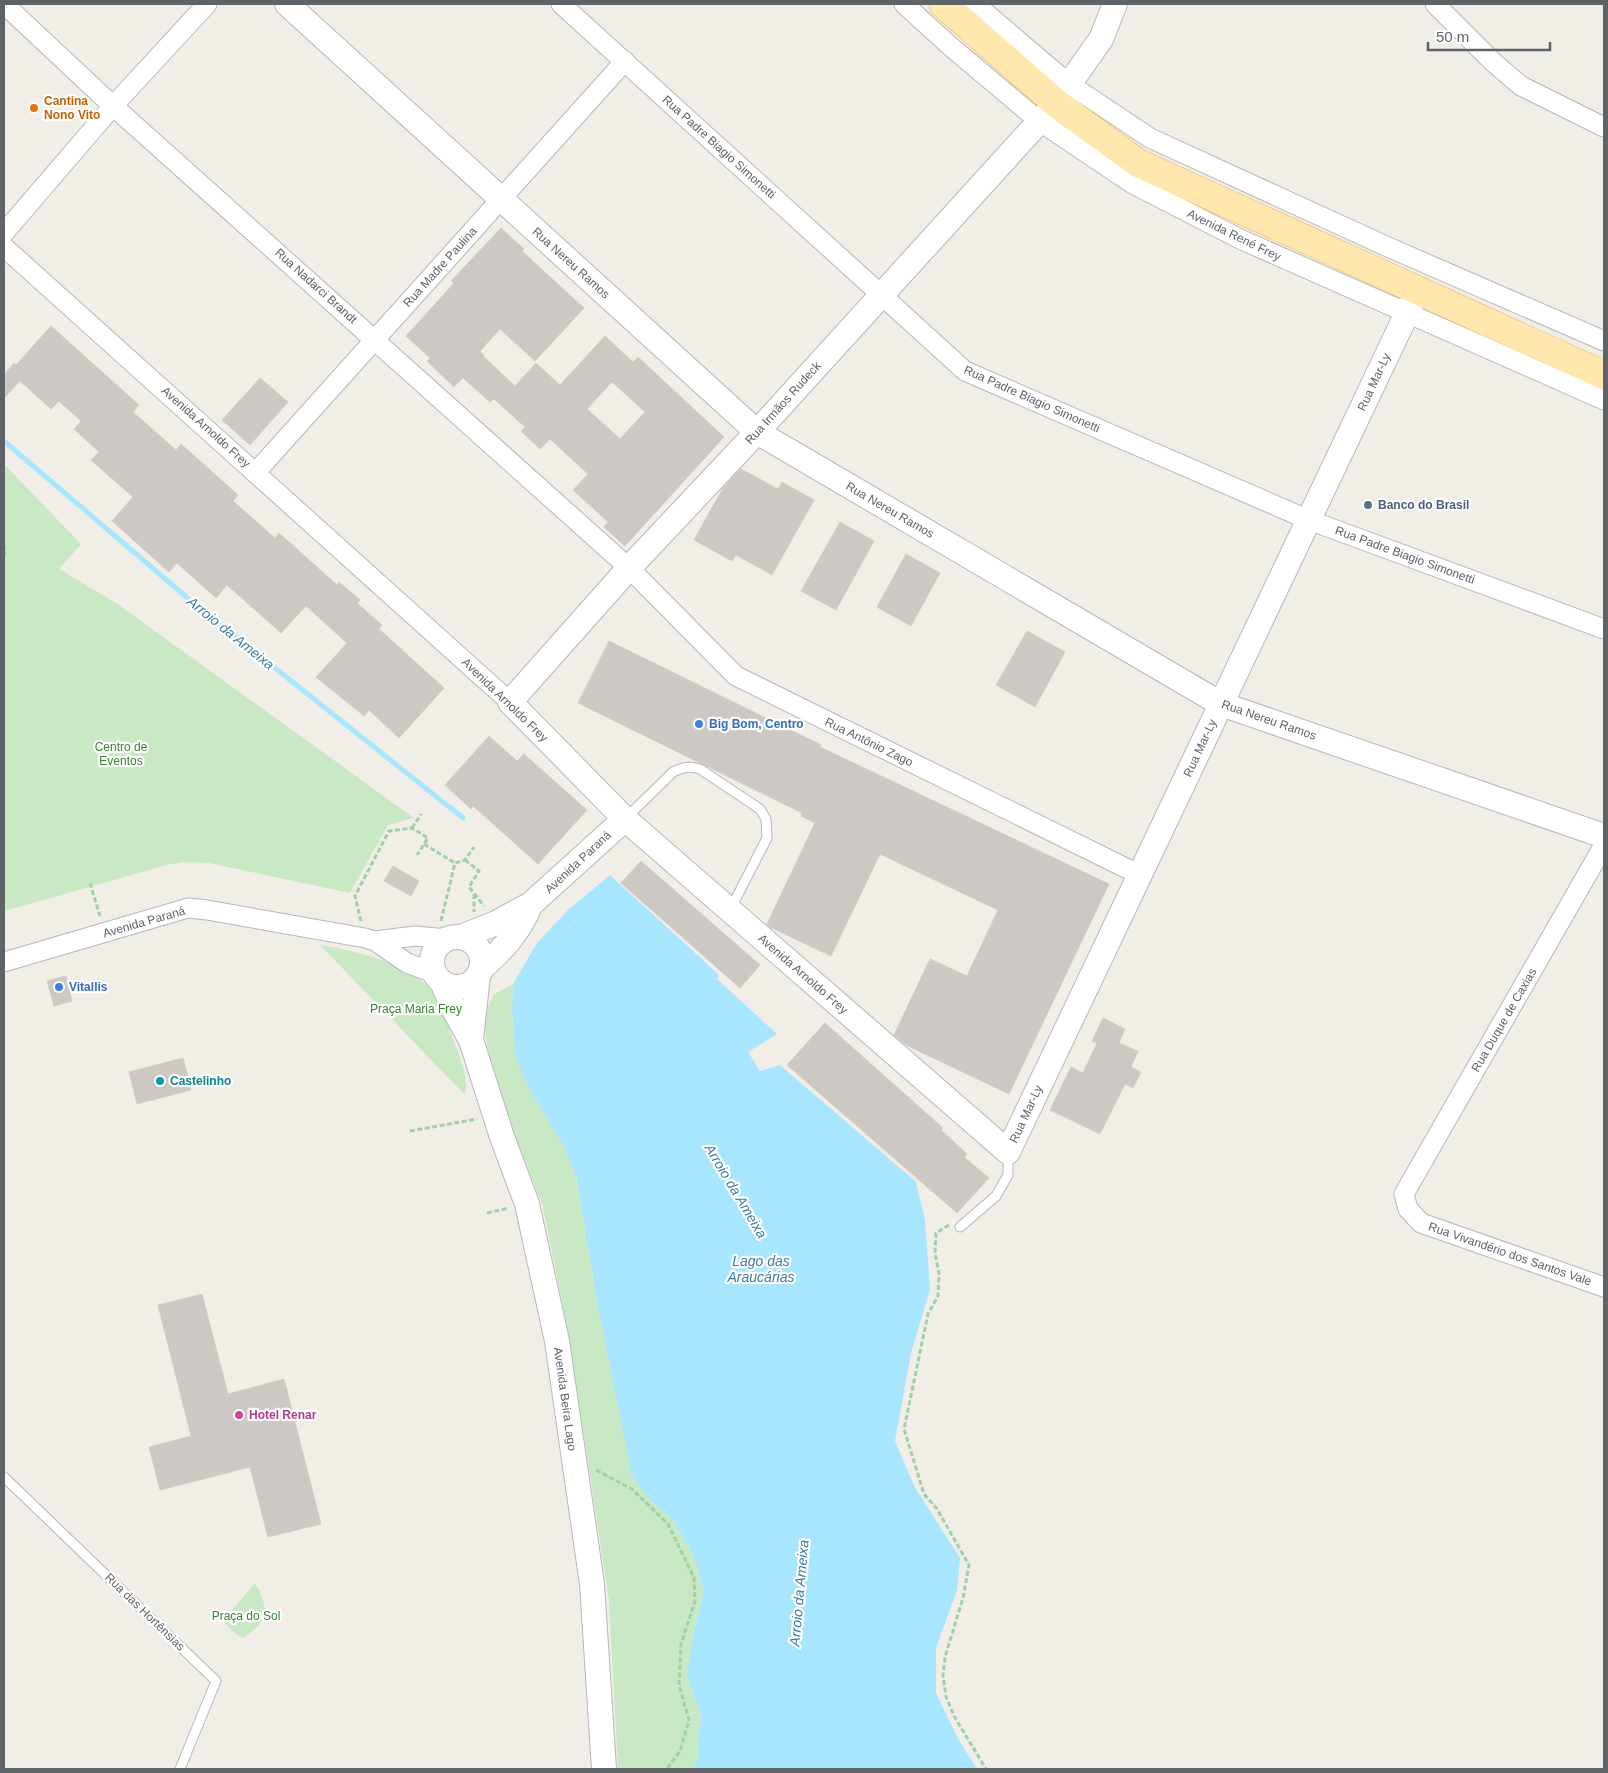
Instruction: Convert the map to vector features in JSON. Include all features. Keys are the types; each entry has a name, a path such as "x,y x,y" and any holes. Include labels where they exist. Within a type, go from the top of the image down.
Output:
{"main road":[{"name":"Avenida René Frey","path":"943,4 1055,103 1138,163 1412,302 1604,375"}],"street":[{"name":"Rua Nadarci Brandt","path":"4,4 113,106 629,568"},
{"path":"4,233 113,106 207,4"},
{"name":"Rua Nereu Ramos","path":"287,4 757,432 1221,704 1604,836"},
{"name":"Rua Padre Biagio Simonetti","path":"562,4 965,371 1309,520 1604,629"},
{"name":"Avenida René Frey","path":"904,4 950,46 1055,103 1150,138 1388,247 1604,341"},
{"name":"Avenida René Frey","path":"975,4 1055,103"},
{"name":"Rua Irmãos Rudeck","path":"510,702 629,568 757,432 1055,103 1101,39 1116,4"},
{"path":"1435,4 1492,62 1522,86 1604,128"},
{"name":"Rua Madre Paulina","path":"256,472 625,61"},
{"name":"Avenida Arnoldo Frey","path":"4,247 510,702 625,819 1008,1152"},
{"name":"Avenida René Frey","path":"1412,302 1604,400"},
{"name":"Rua Mar-Ly","path":"1008,1152 1412,302"},
{"name":"Rua Antônio Zago","path":"629,568 736,676 1140,875"},
{"name":"Avenida Paraná","path":"4,962 188,908 370,940 393,937 448,937 496,923 531,904 625,819"},
{"name":"Rua Duque de Caxias","path":"1404,1194 1604,845"},
{"name":"Avenida Paraná","path":"370,940 407,963 438,978 461,986 467,984 509,943 523,923 531,904"},
{"path":"438,978 432,965 433,953 436,947 448,937 473,943 478,948 481,955 479,972"},
{"name":"Avenida Beira Lago","path":"471,1040 479,972"},
{"name":"Avenida Beira Lago","path":"438,978 471,1040 495,1116 527,1204 557,1341 592,1584 604,1769"},
{"name":"Rua Vivandério dos Santos Vale","path":"1404,1194 1408,1209 1421,1223 1604,1287"}],"lane":[{"path":"625,819 673,772 682,768 692,767 700,769 760,809 766,819 766,838 730,910"},
{"path":"960,1227 996,1196 1008,1175 1008,1152"},
{"name":"Rua das Hortênsias","path":"4,1478 216,1681 180,1769"}],"path":[{"path":"4,545 5,555"},
{"path":"412,828 421,814"},
{"path":"370,940 354,896 389,831 412,828 428,838 417,855"},
{"path":"424,844 455,863 465,860 474,847"},
{"path":"465,860 479,871 470,887 496,923"},
{"path":"448,937 455,863"},
{"path":"90,883 106,932"},
{"path":"410,1131 495,1116"},
{"path":"960,1227 947,1225 936,1233 935,1253 939,1274 938,1296 928,1314 904,1429 924,1494 937,1509 968,1565 963,1598 945,1656 943,1676 946,1697 954,1716 986,1769"},
{"path":"593,1467 632,1489 668,1524 694,1578 695,1601 681,1644 679,1685 689,1720 680,1751 667,1769"}],"green space":[{"name":"Centro de Eventos","path":"4,464 81,544 59,569 116,603 414,818 388,825 350,893 209,863 184,862 167,865 4,911"},
{"name":"Praça Maria Frey","path":"320,945 367,955 384,961 415,976 428,986 437,997 444,1012 461,1060 466,1081 465,1095"},
{"path":"513,984 512,1008 527,1084 564,1147 577,1179 597,1301 647,1497 675,1522 694,1557 704,1591 693,1635 687,1676 701,1714 697,1760 692,1769 618,1769 609,1600 569,1337 543,1207 513,1131 488,1050 485,1027 488,1008 493,995"},
{"name":"Praça do Sol","path":"255,1583 263,1601 264,1614 258,1626 243,1638 233,1632 223,1621"}],"water":[{"name":"Lago das Araucárias","path":"610,875 719,975 717,979 777,1034 748,1052 760,1071 780,1065 916,1182 925,1220 930,1290 911,1353 895,1441 914,1486 960,1558 957,1590 936,1648 936,1693 957,1737 977,1769 692,1769 697,1760 701,1714 687,1676 693,1635 704,1591 694,1557 675,1522 647,1497 632,1475 597,1301 577,1179 564,1147 527,1084 516,1057 512,1008 513,984 537,943 568,910"}],"building":[{"path":"501,228 524,249 522,251 584,308 535,361 500,329 480,351 515,386 536,363 560,385 605,336 633,362 638,357 724,437 625,546 604,527 608,522 573,490 588,474 550,439 540,449 521,431 525,427 494,399 490,402 463,378 454,387 427,361 430,358 406,336 454,283 451,281","holes":["612,382 645,412 620,439 587,409"]},
{"path":"51,326 139,405 133,412 176,450 181,444 238,495 233,501 275,538 279,533 337,585 339,582 360,600 357,603 382,625 379,629 444,688 399,738 369,710 364,716 316,677 347,643 306,606 281,633 227,585 216,598 177,563 169,572 112,521 133,497 91,460 99,452 74,429 81,421 59,401 51,409 20,381 4,398 4,375 14,363 16,365"},
{"path":"260,378 288,402 250,445 222,420"},
{"path":"741,469 778,489 782,482 814,500 772,575 736,555 732,561 694,540 723,488"},
{"path":"840,522 874,541 836,610 801,591"},
{"path":"906,554 940,573 911,626 877,607"},
{"path":"1027,631 1065,652 1035,707 996,685"},
{"path":"609,641 821,745 820,747 1109,884 1009,1094 906,1045 894,1035 930,959 967,976 998,910 880,854 831,956 770,927 767,924 815,823 801,816 802,813 578,703"},
{"path":"489,736 517,761 524,754 587,810 538,864 473,806 471,809 445,785"},
{"path":"641,861 760,965 740,988 621,883"},
{"path":"393,866 419,881 411,896 384,881"},
{"path":"66,976 72,1001 54,1006 47,981"},
{"path":"1103,1018 1125,1029 1119,1043 1138,1051 1131,1067 1141,1072 1133,1088 1125,1084 1100,1134 1050,1110 1071,1067 1083,1073 1097,1043 1092,1041"},
{"path":"825,1023 943,1128 941,1130 967,1154 964,1157 989,1178 957,1213 787,1065"},
{"name":"Castelinho","path":"183,1058 191,1090 137,1104 129,1072"},
{"name":"Hotel Renar","path":"202,1294 228,1394 284,1379 321,1524 268,1537 250,1467 160,1490 149,1447 191,1436 158,1305"}],"waterway":[{"name":"Arroio da Ameixa","path":"4,441 191,601 463,818"}],"place":[{"name":"Cantina Nono Vito","path":"34,108"},
{"name":"Banco do Brasil","path":"1368,505"},
{"name":"Big Bom, Centro","path":"699,724"},
{"name":"Vitallis","path":"59,987"},
{"name":"Castelinho","path":"160,1081"},
{"name":"Hotel Renar","path":"239,1415"}]}
